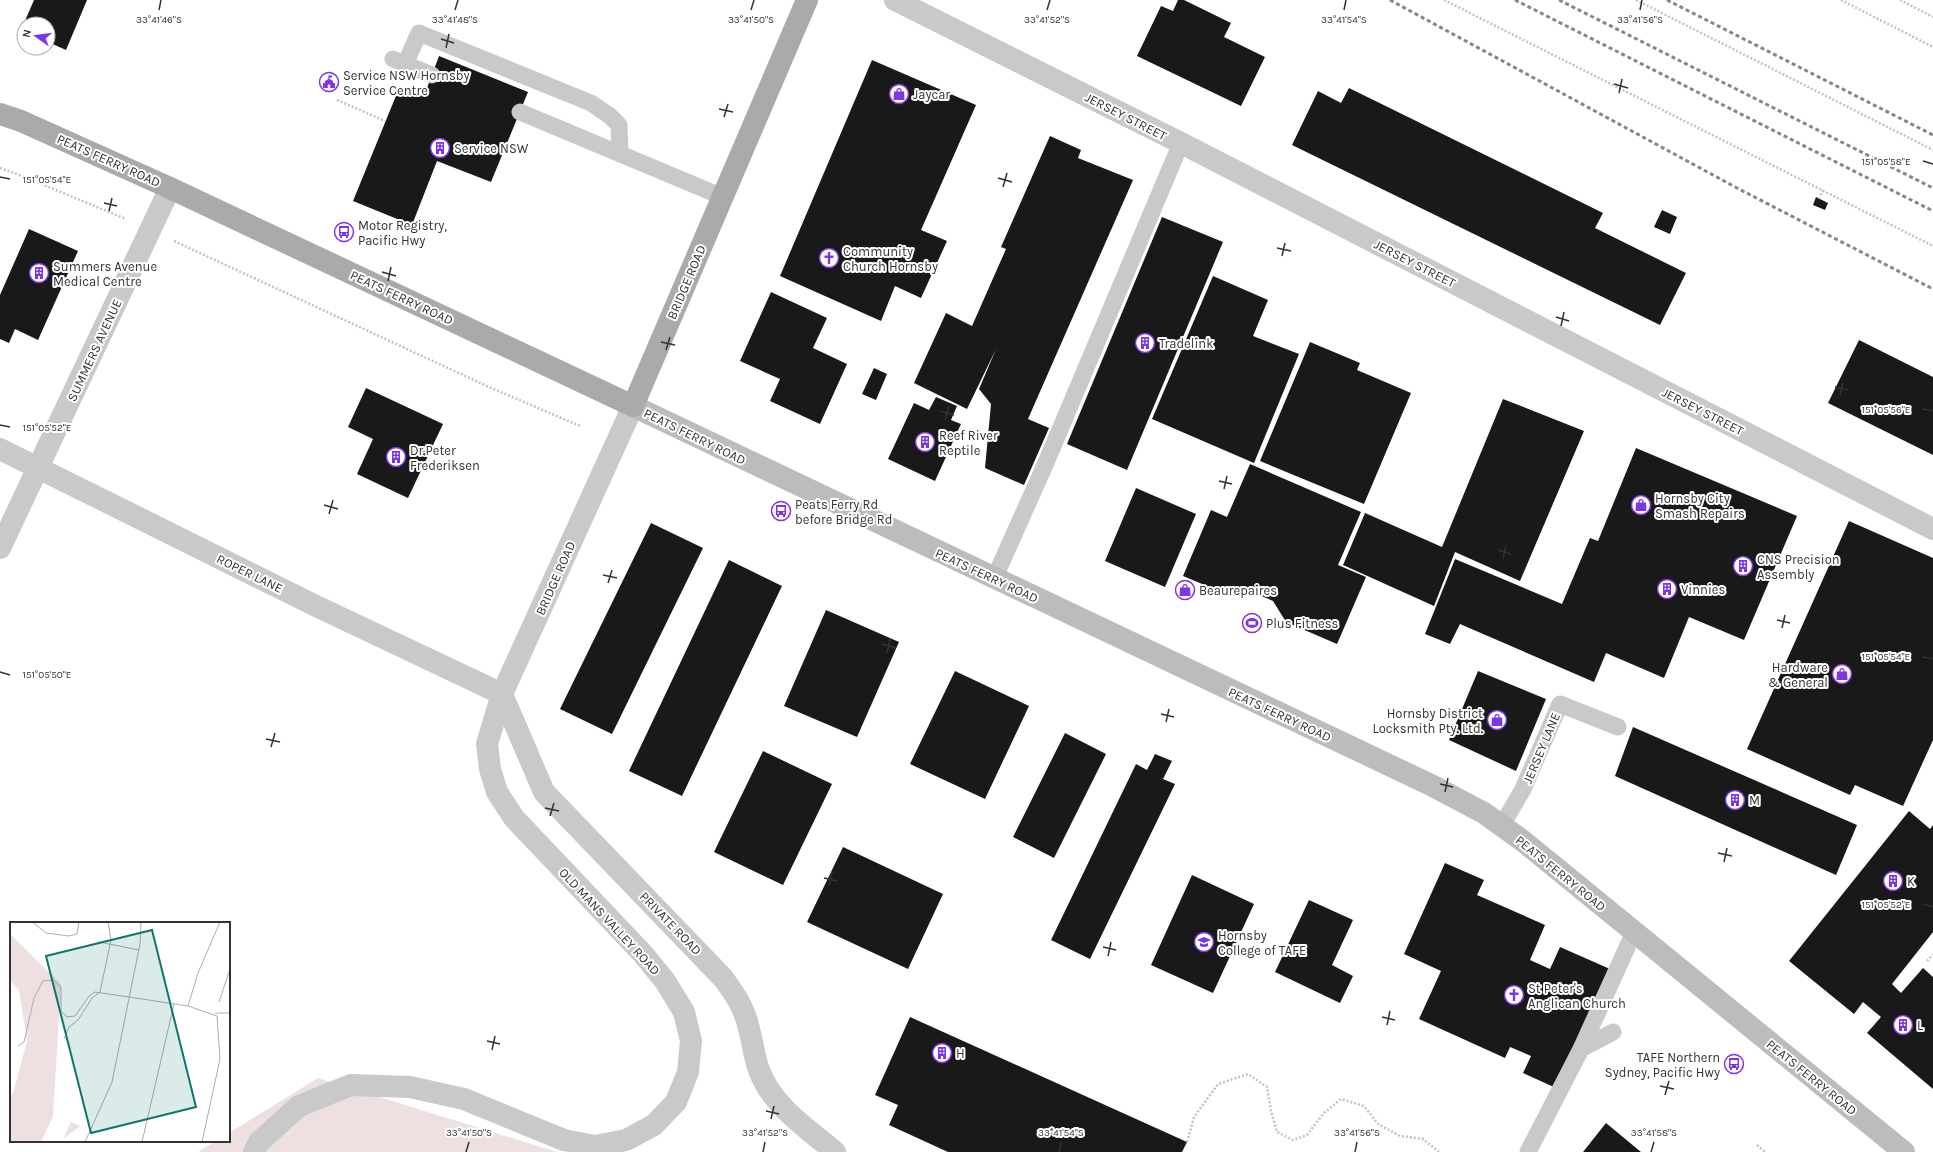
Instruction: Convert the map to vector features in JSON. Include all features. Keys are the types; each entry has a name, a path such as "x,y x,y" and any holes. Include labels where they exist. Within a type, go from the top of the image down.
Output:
{"main road":[{"name":"BRIDGE ROAD","path":"633,406 807,0"},
{"name":"PEATS FERRY ROAD","path":"0,114 21,121 170,188 633,406 1466,803 1502,825 1904,1152"}],"street":[{"name":"JERSEY STREET","path":"895,0 1181,143 1933,529"},
{"name":"SUMMERS AVENUE","path":"0,548 170,188"},
{"name":"BRIDGE ROAD","path":"502,694 633,406"},
{"name":"ROPER LANE","path":"0,449 314,605 502,694"},
{"name":"OLD MANS VALLEY ROAD","path":"254,1152 259,1142 299,1106 351,1085 410,1087 464,1099 564,1140 595,1146 626,1140 654,1125 676,1102 688,1072 691,1041 684,1012 665,981 643,954 514,818 497,792 490,769 487,744 502,694"},
{"name":"PRIVATE ROAD","path":"502,694 544,792 723,978 733,991 746,1016 757,1065 770,1093 780,1104 834,1152"}],"lane":[{"path":"432,76 399,62 419,33 591,103 610,116 619,125 620,154"},
{"path":"520,112 723,197"},
{"path":"994,579 1048,458 1181,143"},
{"name":"JERSEY LANE","path":"1502,825 1522,791 1560,704 1618,727"},
{"path":"1528,1152 1581,1048 1634,932"},
{"path":"1581,1048 1613,1032"}],"path":[{"path":"1444,0 1933,246"},
{"path":"1636,0 1933,150"},
{"path":"1841,0 1933,47"},
{"path":"1900,0 1933,17"},
{"path":"337,100 385,121"},
{"path":"0,168 79,199 151,230 489,387 580,426"},
{"path":"1819,199 1823,190"},
{"path":"1927,961 1933,954"},
{"path":"1187,1142 1194,1117 1218,1084 1248,1074 1267,1087 1271,1111 1277,1132 1294,1140 1307,1135 1324,1113 1342,1099 1364,1106 1378,1124 1400,1136 1423,1139 1439,1152"},
{"path":"1757,1146 1765,1152"}],"shaded area":[{"path":"318,1078 557,1152 198,1152 214,1142 230,1142 230,1132"}],"building":[{"path":"34,0 87,0 66,50 56,46 56,16 27,16"},
{"path":"1178,0 1184,0 1231,23 1224,37 1265,57 1241,106 1137,56 1161,6 1173,11"},
{"name":"Service NSW","path":"439,56 528,92 491,182 437,161 412,225 353,201 400,86 424,96"},
{"path":"872,60 976,105 921,230 947,241 921,298 895,286 881,321 780,276"},
{"path":"1349,88 1603,213 1595,228 1686,273 1660,325 1292,145 1318,91 1341,103"},
{"path":"1050,136 1081,150 1078,158 1133,180 1028,419 1049,428 1024,485 985,468 991,404 979,389 996,349 967,409 914,383 946,313 972,326 1006,249 1001,247"},
{"path":"1816,197 1828,203 1825,210 1813,205"},
{"path":"1662,210 1677,217 1670,234 1654,227"},
{"name":"Tradelink","path":"1162,217 1223,242 1127,470 1067,444"},
{"name":"Summers Avenue Medical Centre","path":"29,229 78,251 38,340 15,329 9,343 0,339 0,295"},
{"path":"1213,276 1268,300 1253,336 1299,354 1254,463 1152,419"},
{"path":"771,292 827,318 813,348 847,364 820,424 770,401 780,379 740,361"},
{"path":"1859,340 1933,377 1933,455 1828,403"},
{"path":"1310,342 1360,363 1357,370 1411,393 1364,504 1260,461"},
{"path":"874,368 887,374 876,400 862,394"},
{"name":"Dr.Peter Frederiksen","path":"366,388 443,424 408,498 357,474 373,439 348,427"},
{"name":"Reef River Reptile","path":"936,397 957,406 951,420 961,424 935,481 888,459 914,403 929,410"},
{"path":"1503,399 1584,431 1520,581 1455,552 1434,606 1343,565 1365,513 1442,547"},
{"path":"1636,448 1797,516 1744,640 1689,617 1664,678 1606,653 1594,682 1460,624 1450,644 1425,634 1455,559 1562,604 1590,538 1598,541"},
{"path":"1250,464 1361,512 1338,565 1366,577 1337,644 1286,622 1273,601 1252,592 1231,596 1183,576 1211,510 1227,517"},
{"path":"1136,488 1196,514 1165,587 1105,561"},
{"name":"Hardware & General","path":"1849,521 1933,558 1933,740 1903,806 1855,785 1850,795 1747,749"},
{"path":"651,523 703,548 612,734 560,709"},
{"path":"729,560 782,586 682,796 629,771"},
{"path":"826,610 899,642 857,737 784,706"},
{"path":"955,671 1029,706 985,799 910,764"},
{"name":"Hornsby District Locksmith Pty. Ltd.","path":"1478,671 1546,699 1516,771 1449,740"},
{"name":"M","path":"1633,727 1857,825 1836,875 1615,776"},
{"path":"1065,733 1106,754 1054,858 1013,837"},
{"path":"763,751 832,784 783,885 714,852"},
{"path":"1155,754 1172,761 1163,779 1175,784 1090,959 1051,940 1136,764 1147,770"},
{"name":"K","path":"1909,811 1930,829 1933,825 1933,932 1892,984 1901,993 1923,968 1933,977 1933,1089 1867,1033 1881,1017 1863,1002 1854,1014 1789,961"},
{"path":"843,847 943,894 908,969 807,922"},
{"name":"St Peter's Anglican Church","path":"1445,863 1484,880 1477,895 1545,925 1530,960 1550,969 1560,947 1610,969 1556,1088 1523,1073 1531,1056 1510,1047 1505,1058 1419,1019 1441,971 1404,954"},
{"path":"1192,875 1254,904 1213,993 1151,965"},
{"path":"1309,900 1353,920 1332,965 1353,976 1340,1003 1275,972"},
{"name":"H","path":"910,1017 1187,1142 1182,1152 948,1152 889,1125 898,1105 875,1095"},
{"path":"1606,1123 1641,1152 1583,1152"}],"railway":[{"path":"1390,0 1737,188 1933,289"},
{"path":"1515,0 1933,211"},
{"path":"1559,0 1933,188"},
{"path":"1667,0 1933,135"}],"place":[{"name":"Service NSW Hornsby Service Centre","path":"329,82"},
{"name":"Jaycar","path":"899,94"},
{"name":"Service NSW","path":"440,148"},
{"name":"Motor Registry, Pacific Hwy","path":"344,232"},
{"name":"Community Church Hornsby","path":"829,258"},
{"name":"Summers Avenue Medical Centre","path":"39,273"},
{"name":"Tradelink","path":"1145,343"},
{"name":"Reef River Reptile","path":"925,442"},
{"name":"Dr.Peter Frederiksen","path":"396,457"},
{"name":"Hornsby City Smash Repairs","path":"1641,505"},
{"name":"Peats Ferry Rd before Bridge Rd","path":"781,511"},
{"name":"CNS Precision Assembly","path":"1743,566"},
{"name":"Vinnies","path":"1667,589"},
{"name":"Beaurepaires","path":"1185,590"},
{"name":"Plus Fitness","path":"1252,623"},
{"name":"Hardware & General","path":"1842,674"},
{"name":"Hornsby District Locksmith Pty. Ltd.","path":"1497,720"},
{"name":"M","path":"1735,800"},
{"name":"K","path":"1893,881"},
{"name":"Hornsby College of TAFE","path":"1204,942"},
{"name":"St Peter's Anglican Church","path":"1514,995"},
{"name":"L","path":"1903,1025"},
{"name":"H","path":"942,1053"},
{"name":"TAFE Northern Sydney, Pacific Hwy","path":"1734,1064"}]}
